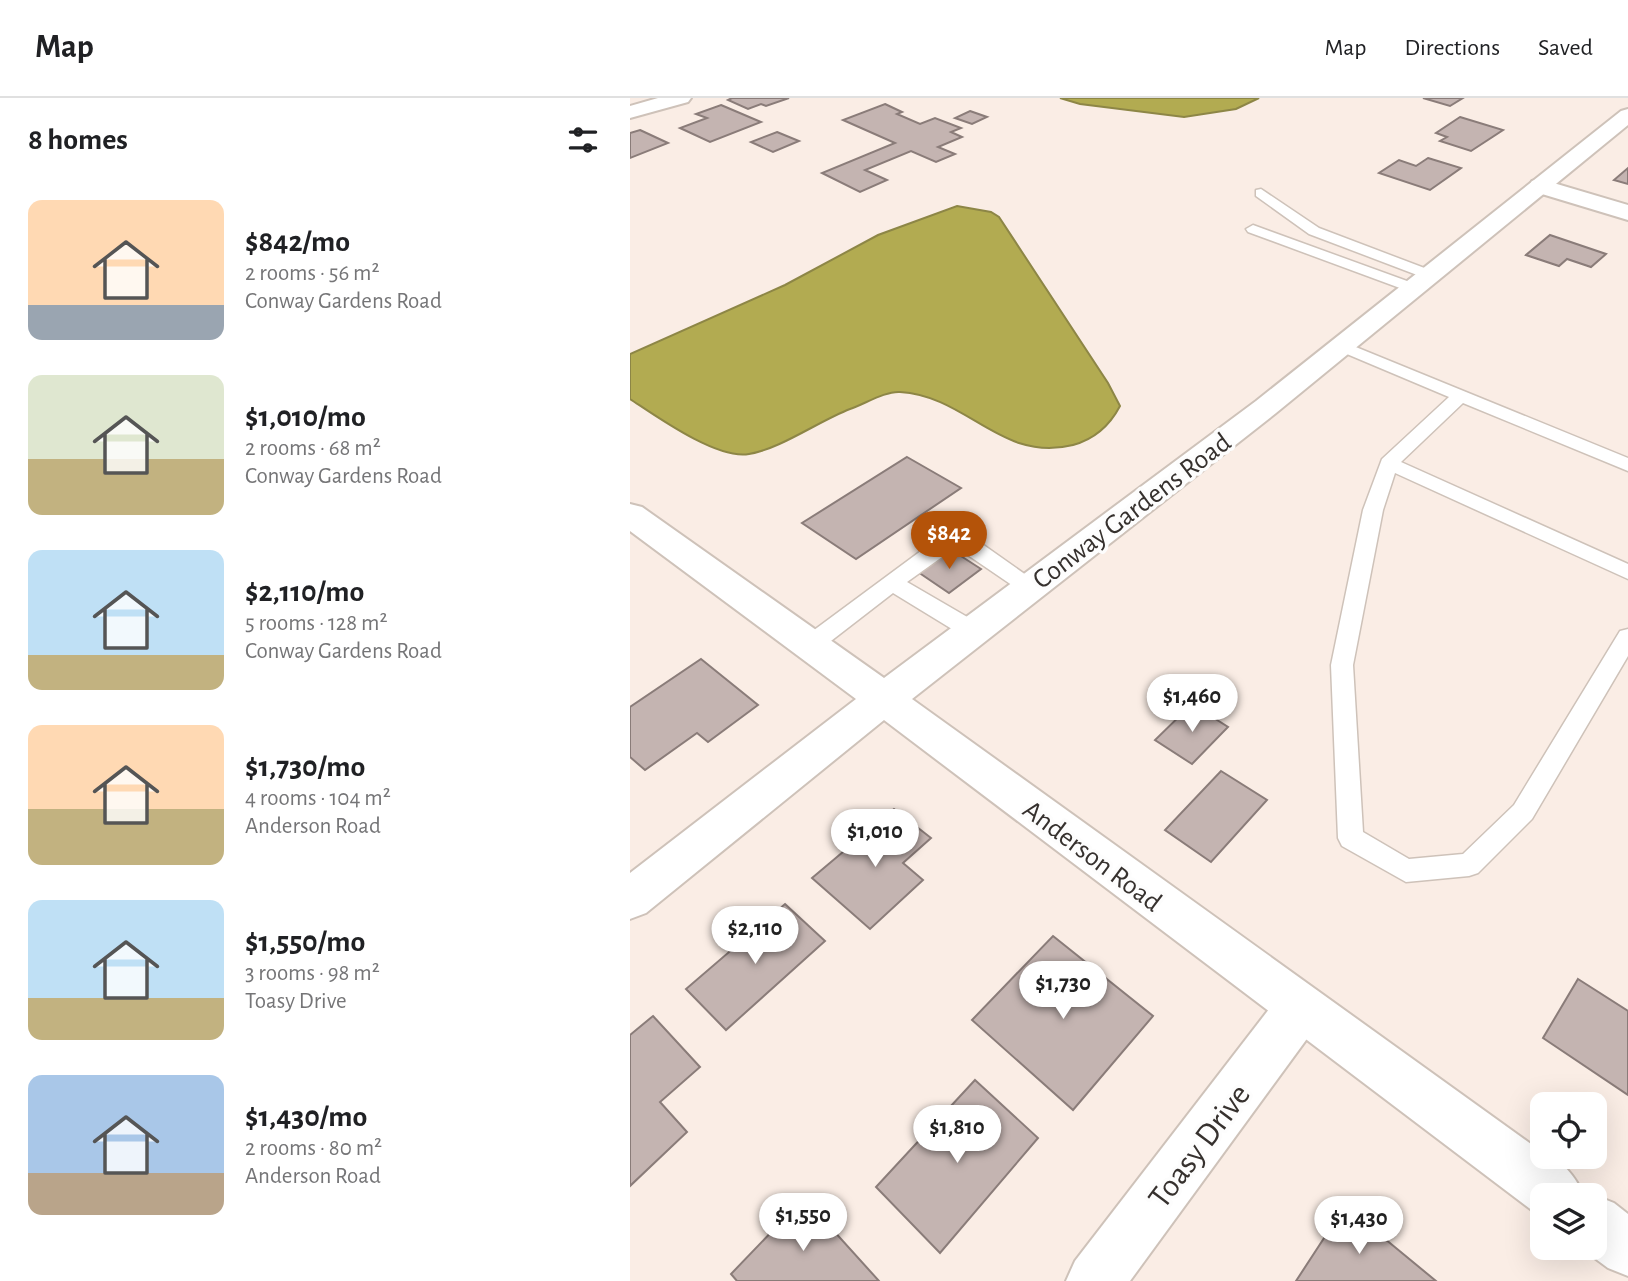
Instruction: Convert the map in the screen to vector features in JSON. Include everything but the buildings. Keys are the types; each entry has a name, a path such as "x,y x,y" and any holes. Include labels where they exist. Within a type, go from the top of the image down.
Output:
{"street":[{"path":"630,112 681,98"},
{"name":"Conway Gardens Road","path":"630,898 1341,346 1628,115"},
{"path":"1540,186 1628,213"},
{"name":"Anderson Road","path":"630,515 1539,1183"},
{"name":"Toasy Drive","path":"1095,1281 1300,1009"},
{"path":"1607,1233 1628,1248"}],"lane":[{"path":"1262,193 1314,231 1422,281"},
{"path":"1253,229 1422,281"},
{"path":"1341,346 1628,465"},
{"path":"1461,396 1389,463 1373,510 1342,665 1351,838 1406,871 1469,865 1523,812 1628,637"},
{"path":"1389,463 1628,572"},
{"path":"810,645 954,540 968,544 1029,587"},
{"path":"892,583 973,631"}],"shaded area":[{"path":"1060,98 1259,98 1236,109 1184,117 1080,104"},
{"path":"957,206 991,212 999,217 1108,383 1120,406 1107,425 1095,435 1073,445 1048,448 1025,445 1005,437 946,404 924,396 894,392 838,414 774,447 749,454 736,454 704,444 630,399 630,354 785,285 878,235"}]}
